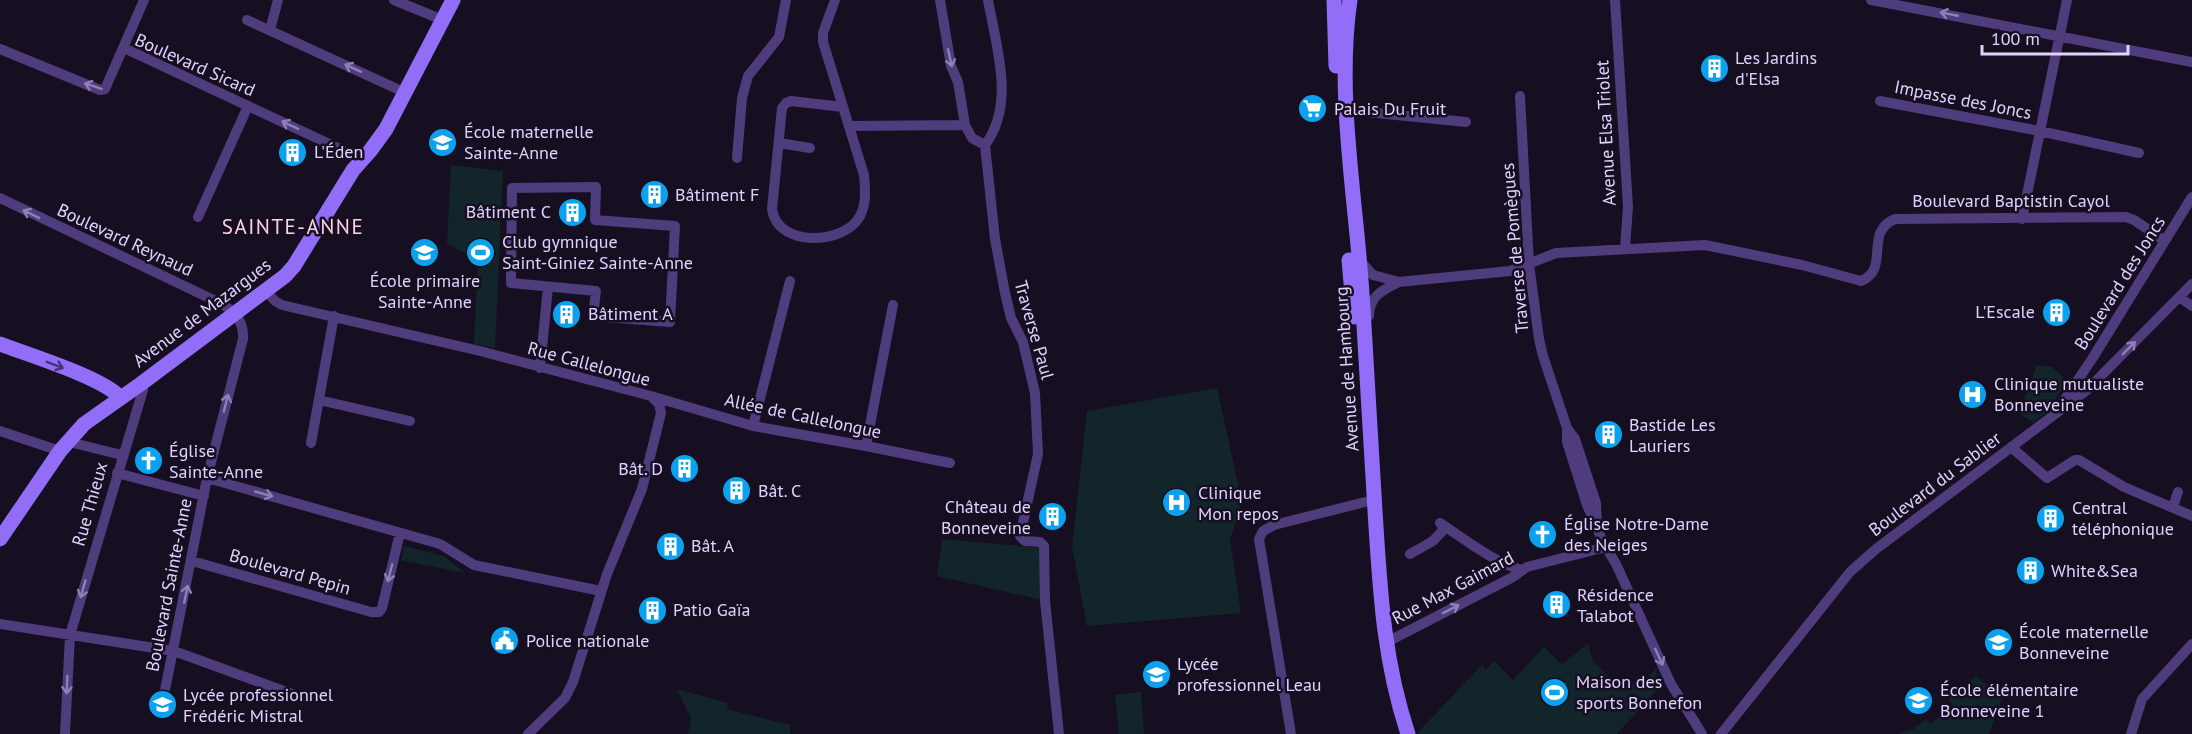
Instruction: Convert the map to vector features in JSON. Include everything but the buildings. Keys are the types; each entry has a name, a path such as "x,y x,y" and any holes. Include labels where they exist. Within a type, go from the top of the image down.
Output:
{"street":[{"path":"124,48 144,0"},
{"path":"270,30 278,0"},
{"path":"394,0 443,20"},
{"name":"Avenue de Mazargues","path":"0,539 64,445 84,424 285,276 294,266 324,215 361,161 375,145 406,93 453,0"},
{"path":"737,158 742,98 748,76 779,37 786,0"},
{"path":"835,0 823,33 823,42 864,175 866,198 864,207 854,225 843,232 804,238 791,234 779,227 773,218 772,209 782,108 790,101 843,107"},
{"path":"940,0 951,66 958,82 965,125 972,138 985,145 997,121 1003,85 988,0"},
{"name":"Avenue de Hambourg","path":"1334,0 1337,110 1353,305 1375,633 1387,699 1397,734"},
{"name":"Avenue de Hambourg","path":"1350,0 1346,53 1347,110 1360,261 1381,604 1385,643 1397,699 1408,734"},
{"name":"Avenue Elsa Triolet","path":"1616,0 1628,207 1625,248"},
{"name":"Avenue Elsa Triolet","path":"1617,17 1624,0"},
{"path":"1871,0 2192,62"},
{"path":"2022,219 2067,0"},
{"path":"247,20 406,93"},
{"name":"Boulevard Sicard","path":"0,50 100,90 108,86 124,48 353,155 361,161"},
{"name":"Traverse de Pomègues","path":"1520,96 1529,264 1543,356 1567,428 1575,439 1596,503 1597,529 1616,564 1671,684 1702,734"},
{"name":"Impasse des Joncs","path":"1880,101 2040,131 2139,153"},
{"path":"198,217 248,106"},
{"path":"1347,110 1466,123"},
{"path":"850,126 965,125"},
{"path":"779,143 810,148"},
{"name":"Traverse Paul","path":"985,145 1005,293 1011,318 1023,342 1035,393 1038,454 1020,536 1025,541 1040,542 1044,546 1045,601 1059,734"},
{"path":"596,187 595,220 675,226 670,322 593,316 596,291 548,287 511,283 512,188 596,187"},
{"name":"Boulevard des Joncs","path":"2054,415 2092,360 2192,197"},
{"name":"Boulevard Reynaud","path":"0,198 224,305 235,313"},
{"name":"Boulevard Baptistin Cayol","path":"1366,361 1371,339 1370,303 1381,290 1399,282 1510,271 1556,253 1705,245 1802,265 1861,281 1872,274 1876,267 1880,230 1889,221 1895,219 2126,217 2143,225 2165,241"},
{"name":"Boulevard Baptistin Cayol","path":"1360,261 1373,275 1399,282"},
{"path":"753,426 790,281"},
{"name":"Boulevard du Sablier","path":"1721,734 1850,572 1876,549 2087,390 2192,284"},
{"path":"540,368 548,287"},
{"name":"Rue Callelongue","path":"265,290 274,301 282,304 651,396 659,404 661,413 642,489 601,591 578,669 565,698 528,734"},
{"path":"2179,297 2192,306"},
{"path":"866,446 893,306"},
{"name":"Boulevard Sainte-Anne","path":"165,690 207,478 243,339 242,323 235,313"},
{"path":"311,443 334,316"},
{"path":"0,344 70,371 113,390 120,397"},
{"name":"Rue Thieux","path":"65,734 70,635 143,390 142,383"},
{"name":"Allée de Callelongue","path":"651,396 753,426 950,463"},
{"path":"319,400 410,421"},
{"path":"0,431 64,445 77,444 122,455"},
{"path":"2011,447 2047,478 2075,460 2079,460 2124,487 2192,516"},
{"path":"117,472 204,496"},
{"path":"207,478 447,547 474,565 601,591"},
{"path":"2173,507 2178,492"},
{"path":"1291,734 1259,539 1263,531 1274,525 1365,502"},
{"path":"1410,554 1433,541 1443,525 1498,560 1513,568 1523,570"},
{"name":"Boulevard Pepin","path":"192,561 371,612 379,612 382,608 400,533"},
{"name":"Rue Max Gaimard","path":"1385,643 1513,577 1527,567 1606,548"},
{"path":"0,624 174,651 292,694"},
{"path":"2131,734 2142,699 2192,644"}],"green space":[{"name":"Club gymnique Saint-Giniez Sainte-Anne","path":"451,165 503,171 495,348 474,344 478,260 447,244"},
{"path":"2037,365 2052,367 2067,381 2046,413 2033,422 2019,413"},
{"path":"1217,388 1242,502 1230,540 1241,613 1087,626 1072,547 1087,411"},
{"path":"942,539 1042,548 1042,600 937,576"},
{"path":"404,546 444,556 465,573 401,560"},
{"name":"Maison des sports Bonnefon","path":"1588,643 1593,661 1620,687 1648,677 1658,666 1656,673 1664,682 1617,734 1419,734 1418,732 1483,664 1485,670 1494,661 1513,680 1544,647 1562,665"},
{"path":"1976,676 2002,698 1989,734 1898,734 1912,730 1926,719 1930,724 1952,705 1949,699"},
{"path":"677,689 728,703 727,709 790,725 790,734 688,734 691,719"},
{"path":"1141,692 1144,734 1119,734 1115,695"}],"place":[{"name":"Les Jardins d'Elsa","path":"1714,68"},
{"name":"Palais Du Fruit","path":"1313,109"},
{"name":"École maternelle Sainte-Anne","path":"443,142"},
{"name":"L'Éden","path":"293,152"},
{"name":"Bâtiment F","path":"654,195"},
{"name":"Bâtiment C","path":"572,212"},
{"name":"École primaire Sainte-Anne","path":"425,252"},
{"name":"Club gymnique Saint-Giniez Sainte-Anne","path":"481,252"},
{"name":"L'Escale","path":"2056,312"},
{"name":"Bâtiment A","path":"567,314"},
{"name":"Clinique mutualiste Bonneveine","path":"1973,394"},
{"name":"Bastide Les Lauriers","path":"1608,435"},
{"name":"Église Sainte-Anne","path":"148,461"},
{"name":"Bât. D","path":"684,469"},
{"name":"Bât. C","path":"737,491"},
{"name":"Clinique Mon repos","path":"1177,503"},
{"name":"Château de Bonneveine","path":"1052,517"},
{"name":"Central téléphonique","path":"2051,518"},
{"name":"Église Notre-Dame des Neiges","path":"1543,534"},
{"name":"Bât. A","path":"670,546"},
{"name":"White&Sea","path":"2030,571"},
{"name":"Résidence Talabot","path":"1556,605"},
{"name":"Patio Gaïa","path":"652,610"},
{"name":"Police nationale","path":"505,641"},
{"name":"École maternelle Bonneveine","path":"1998,642"},
{"name":"Lycée professionnel Leau","path":"1156,674"},
{"name":"Maison des sports Bonnefon","path":"1555,692"},
{"name":"École élémentaire Bonneveine 1","path":"1919,700"},
{"name":"Lycée professionnel Frédéric Mistral","path":"162,705"}],"district":[{"name":"SAINTE-ANNE","path":"293,227"}]}
